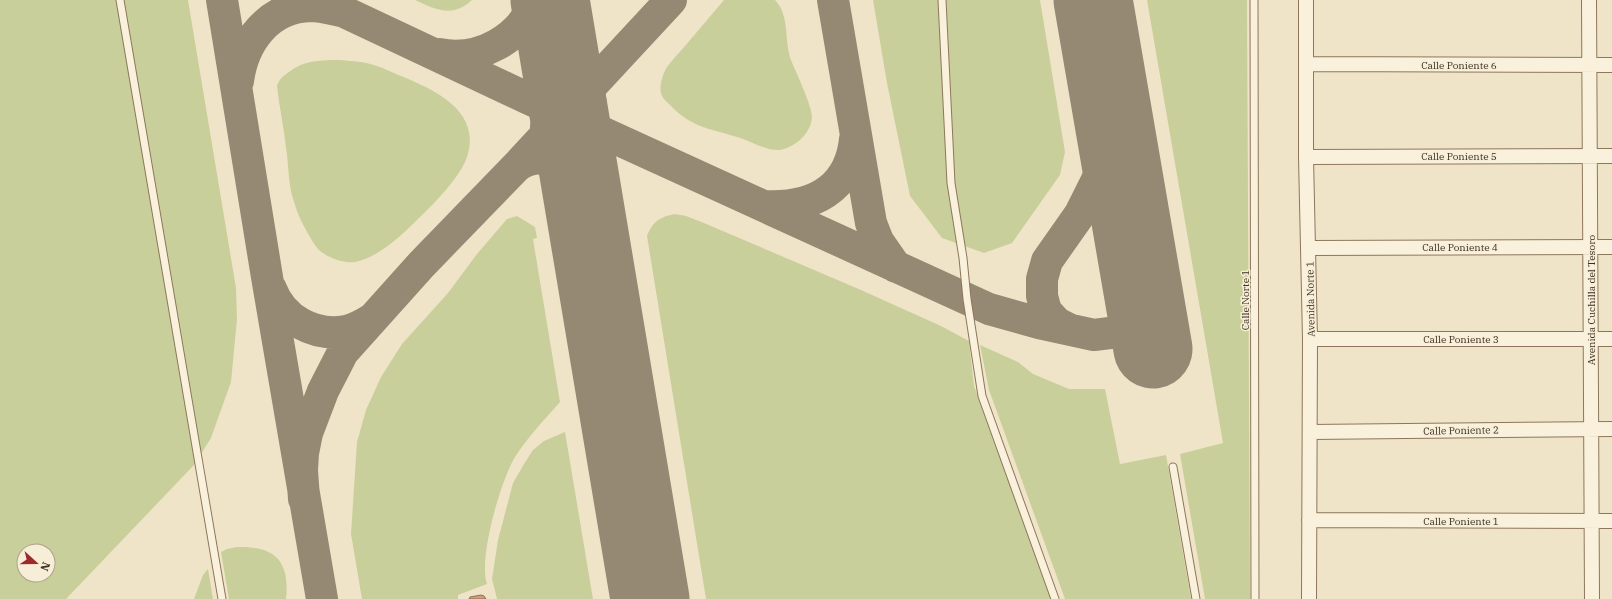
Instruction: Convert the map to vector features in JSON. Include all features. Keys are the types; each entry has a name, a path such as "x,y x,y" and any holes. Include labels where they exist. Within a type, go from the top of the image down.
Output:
{"street":[{"name":"Avenida Norte 1","path":"1306,0 1306,157 1310,339 1309,599"},
{"name":"Avenida Cuchilla del Tesoro","path":"1589,0 1592,599"},
{"name":"Calle Poniente 6","path":"1306,64 1612,65"},
{"name":"Calle Poniente 5","path":"1306,157 1612,156"},
{"name":"Calle Poniente 4","path":"1309,248 1612,247"},
{"name":"Calle Poniente 3","path":"1310,339 1612,339"},
{"name":"Calle Poniente 2","path":"1310,432 1612,429"},
{"name":"Calle Poniente 1","path":"1309,520 1612,521"}],"lane":[{"path":"120,0 222,599"},
{"path":"942,0 951,183 982,396 1055,599"},
{"name":"Calle Norte 1","path":"1254,0 1255,599"},
{"path":"1173,467 1196,599"}],"green space":[{"path":"0,0 188,0 236,288 237,319 231,382 211,438 194,465 66,599 0,599"},
{"path":"415,0 472,0 465,6 451,11 430,7"},
{"path":"724,0 775,0 780,6 785,21 791,60 807,97 812,117 806,134 792,146 780,150 770,149 740,138 702,127 686,119 663,98 661,83 667,67"},
{"path":"873,0 1040,0 1065,152 1060,175 1012,243 984,253 942,238 910,196 887,83"},
{"path":"1147,0 1247,0 1250,599 1205,599 1180,454 1223,443"},
{"path":"340,60 362,62 378,66 428,88 441,96 452,104 462,115 468,127 470,141 464,165 453,181 432,205 405,231 381,251 364,260 355,262 346,262 336,259 319,250 307,232 298,214 292,196 277,86 283,76 301,65 319,61"},
{"path":"675,214 686,216 704,223 861,290 941,326 969,341 974,386 1051,599 706,599 647,236 658,220"},
{"path":"517,216 535,227 537,238 533,239 560,402 525,442 509,468 492,519 488,538 485,572 487,584 458,595 458,599 362,599 351,534 357,442 366,410 381,377 402,344 448,293 477,254 507,219"},
{"path":"980,345 1018,362 1033,374 1069,389 1105,389 1120,464 1166,455 1191,599 1065,599 989,390"},
{"path":"565,432 593,599 497,599 492,579 498,540 513,483 533,450 544,441"},
{"path":"237,547 261,549 277,558 285,575 287,586 286,599 229,599 221,552"},
{"path":"208,569 213,599 194,599 203,575"}],"building":[{"path":"481,595 486,599 469,599 470,597"}],"taxiway":[{"path":"222,0 267,277 322,599"},
{"path":"319,0 527,98 989,309 1039,323 1094,335 1150,328"},
{"path":"439,54 454,56 469,54 483,51 497,45 520,26 529,14 536,0"},
{"path":"304,499 302,470 303,453 307,433 323,391 343,352 421,265 516,167 671,0"},
{"path":"833,0 871,223 878,241 896,267"},
{"path":"238,81 245,53 260,29 270,20 282,13 296,8 311,6 341,11"},
{"path":"546,127 557,105 561,82 559,56 551,8"},
{"path":"1071,330 1057,323 1046,311 1042,296 1042,279 1047,261 1080,214 1103,168 1111,132 1108,93"},
{"path":"581,185 581,135 591,104"},
{"path":"765,206 798,204 813,199 826,192 837,183 845,171 852,157 855,139"},
{"path":"516,167 528,160 535,159 548,159 555,162 567,169 573,176 583,199"},
{"path":"271,289 276,300 291,317 301,324 311,328 322,331 346,331 372,319"}],"runway":[{"path":"550,0 650,599"},
{"path":"1093,0 1153,349"}]}
